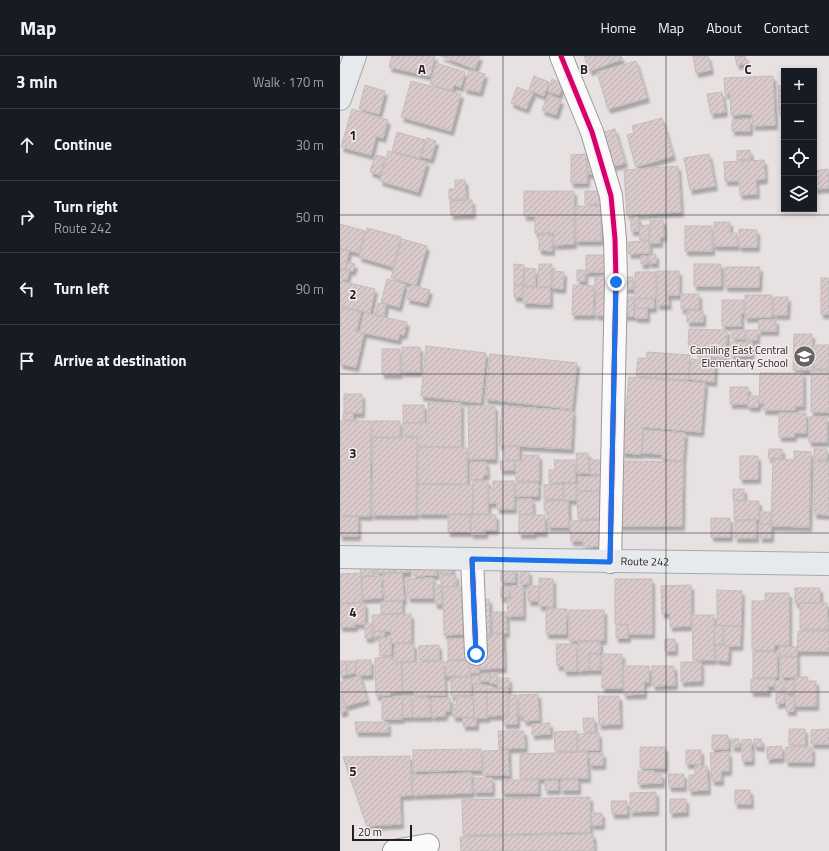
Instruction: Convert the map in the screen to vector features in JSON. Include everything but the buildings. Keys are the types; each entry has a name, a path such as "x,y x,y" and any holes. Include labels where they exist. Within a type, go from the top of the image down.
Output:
{"main road":[{"path":"340,99 355,56"},
{"name":"Route 242","path":"340,557 829,564"}],"street":[{"path":"561,56 592,132 611,196 615,239 616,290 610,562"},
{"path":"472,559 476,654"},
{"path":"394,851 428,845"}],"cycle path":[{"path":"561,56 592,132 611,196 615,239 616,282 610,562"},
{"path":"472,559 476,654"}],"place":[{"name":"Camiling East Central Elementary School","path":"804,356"}],"route":[{"path":"476,654 472,559 610,562 616,282"}]}
